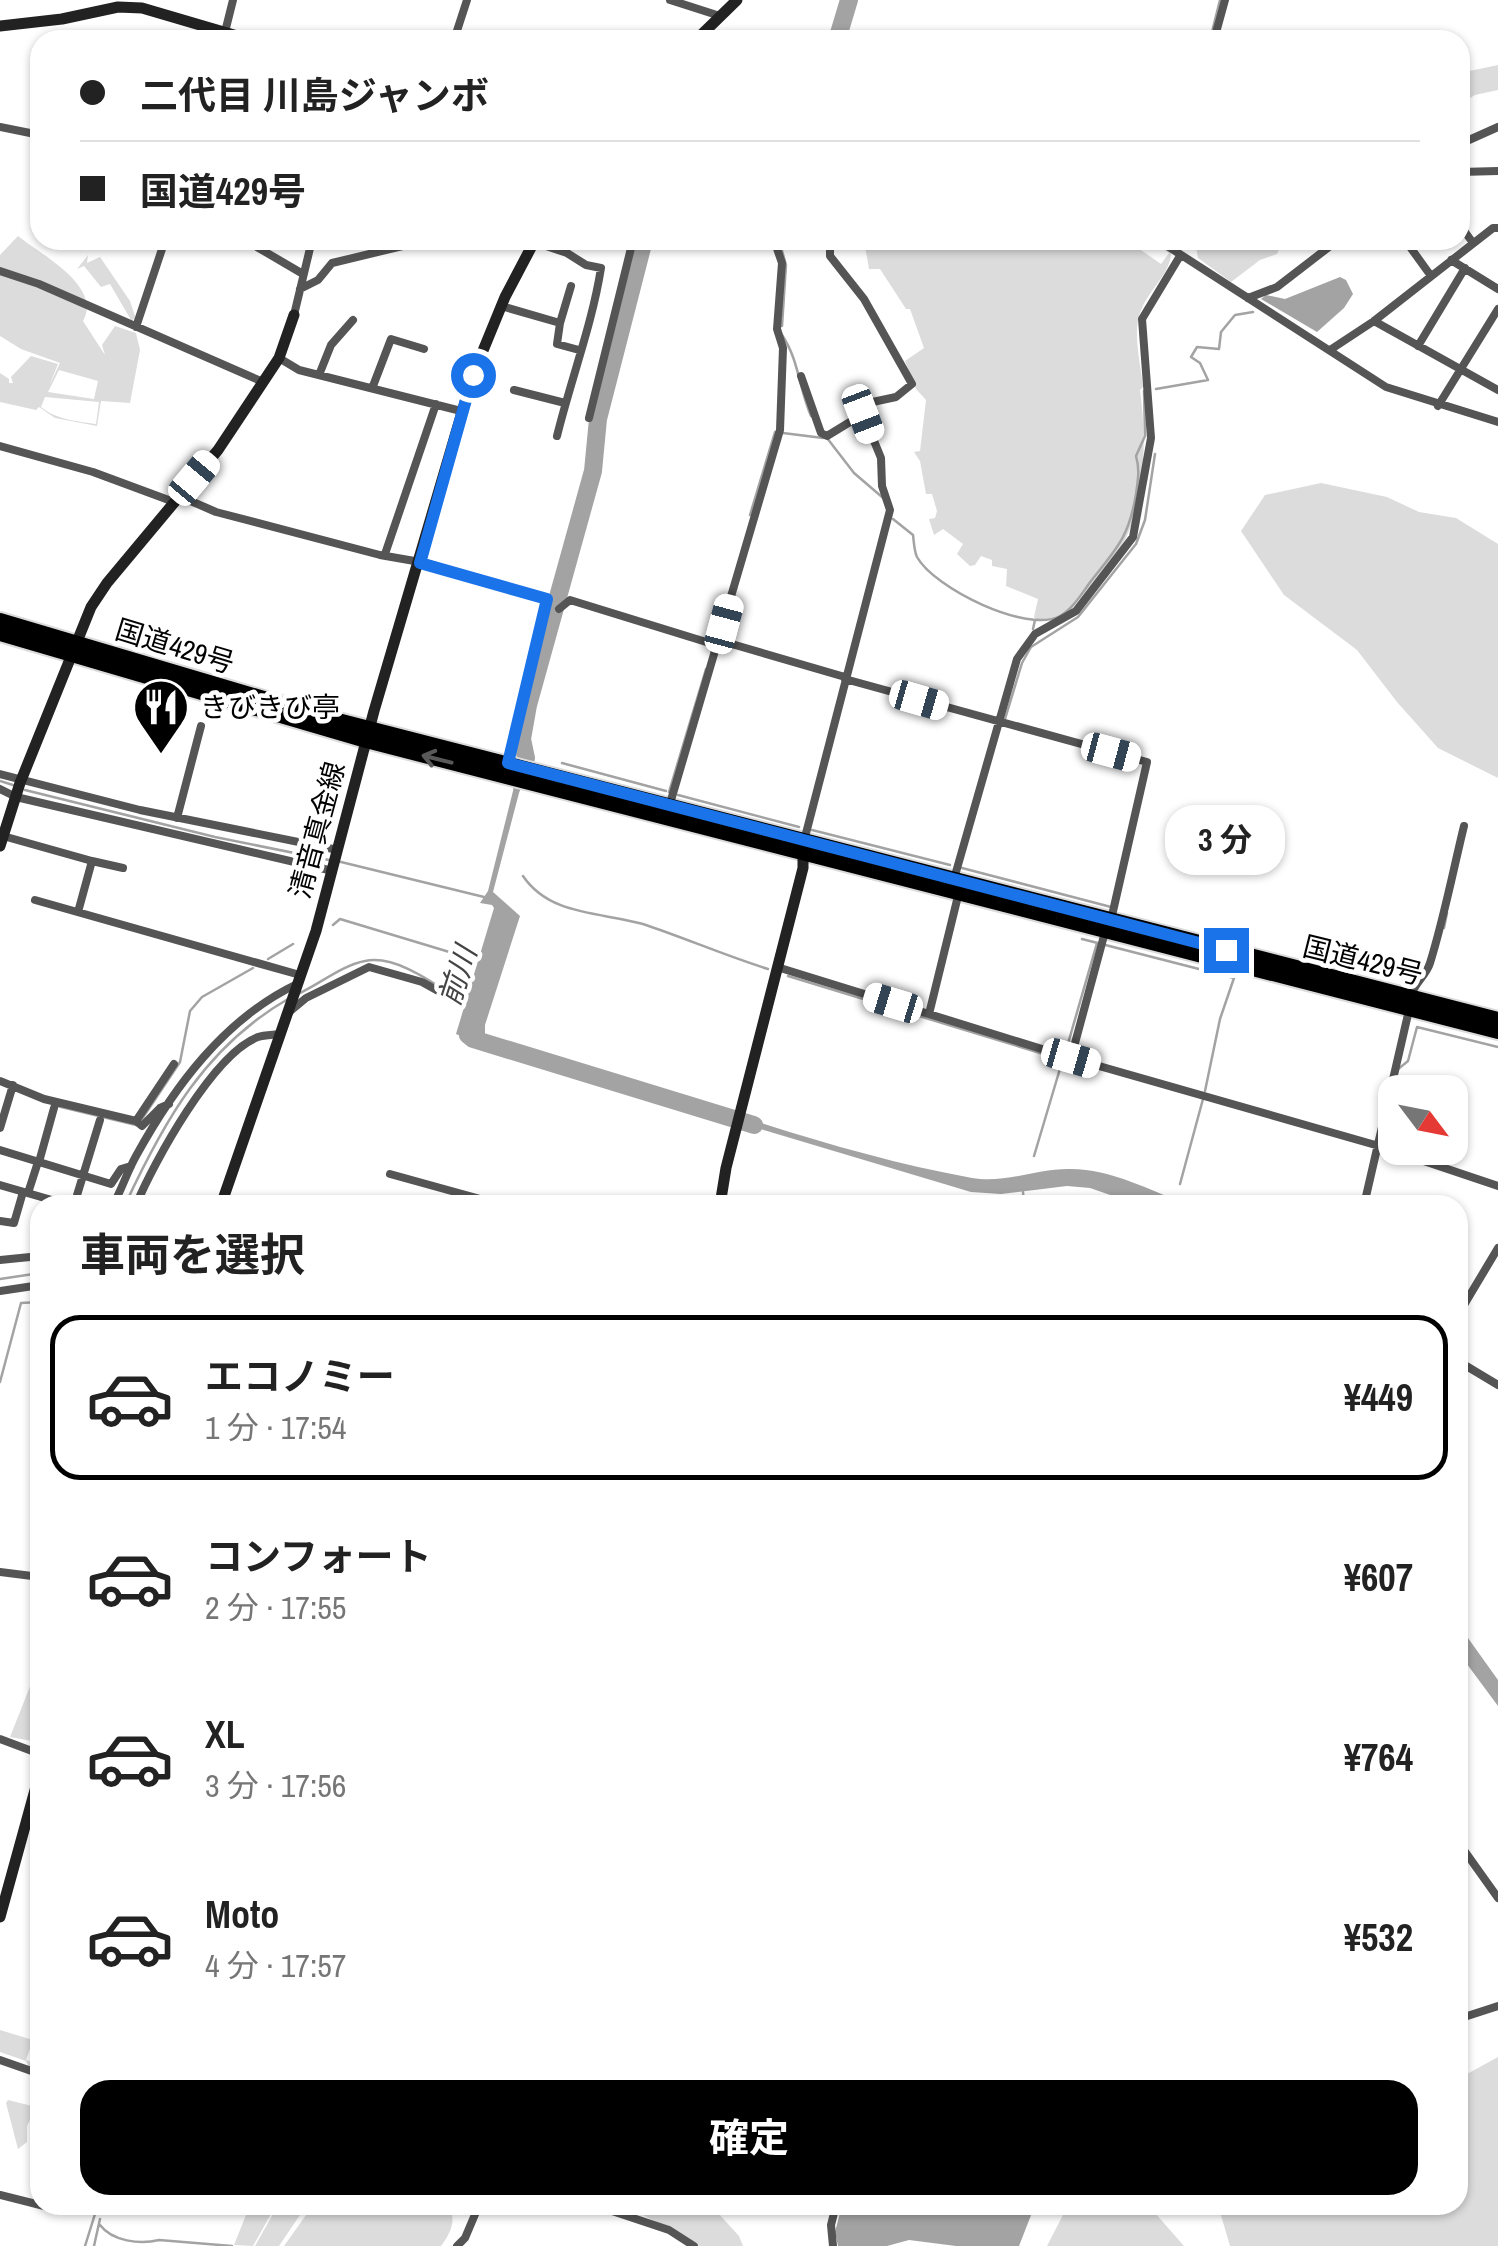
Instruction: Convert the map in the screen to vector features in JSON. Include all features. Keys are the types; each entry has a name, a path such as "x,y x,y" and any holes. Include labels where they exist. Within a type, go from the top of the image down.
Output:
{"highway":[{"name":"国道429号","path":"0,620 73,649"},
{"name":"国道429号","path":"0,634 73,649 368,734 956,887 1105,935 1410,1004 1498,1018"},
{"name":"国道429号","path":"1410,1004 1498,1032"}],"main road":[{"path":"706,30 737,0"},
{"path":"0,26 130,8 207,30"},
{"name":"清音真金線","path":"225,1195 281,1034 335,861 461,411 501,306 530,250"},
{"path":"2,841 73,649 99,594 218,450 279,358 294,316"},
{"path":"722,1195 803,868 803,848"},
{"path":"0,1917 3,1890 30,1804"}],"street":[{"path":"225,30 233,0"},
{"path":"457,30 467,0"},
{"path":"670,0 703,5 720,16"},
{"path":"1217,30 1225,0"},
{"path":"0,127 30,133"},
{"path":"1470,140 1498,127"},
{"path":"1470,172 1498,172"},
{"path":"1470,245 1498,228"},
{"path":"1470,239 1473,243"},
{"path":"136,327 162,250"},
{"path":"262,250 303,274"},
{"path":"294,316 309,250"},
{"path":"300,289 318,280 332,264 387,250"},
{"path":"559,250 586,265 626,272"},
{"path":"589,418 632,250"},
{"path":"668,812 779,433 782,263 777,250"},
{"path":"801,376 821,433 827,436 863,414 868,403 896,397 912,384 864,299 830,256 830,250"},
{"path":"1172,250 1386,387 1498,422"},
{"path":"1248,298 1278,287 1322,250"},
{"path":"1412,250 1431,276"},
{"path":"1330,350 1374,321 1464,250"},
{"path":"930,1014 956,887 1017,659 1028,640 1076,611 1133,536 1151,438 1142,320 1180,256"},
{"path":"1451,260 1498,289"},
{"path":"556,436 595,307 601,268"},
{"path":"1418,346 1464,268"},
{"path":"0,271 263,382"},
{"path":"570,286 556,344 579,350"},
{"path":"501,306 560,323"},
{"path":"1438,406 1498,309"},
{"path":"318,374 331,344 353,320"},
{"path":"1374,321 1498,390"},
{"path":"372,386 390,339 424,349"},
{"path":"279,358 299,370 461,411"},
{"path":"514,390 565,404"},
{"path":"385,554 436,404"},
{"path":"803,848 890,510 882,486 880,458 863,414"},
{"path":"0,446 216,512 547,599 509,768"},
{"path":"559,608 570,600 1147,762 1105,935 1067,1057"},
{"path":"177,818 202,726"},
{"path":"0,774 19,788 335,861"},
{"path":"0,790 19,788 177,818 335,861"},
{"path":"1394,1075 1413,988 1426,975 1464,826"},
{"path":"2,841 124,868"},
{"path":"78,912 92,860"},
{"path":"35,900 298,982"},
{"path":"288,1012 306,998 368,966 422,982 449,997"},
{"path":"777,967 1067,1057 1378,1146"},
{"path":"118,1195 169,1104 222,1036 298,982"},
{"path":"140,1195 191,1102 235,1052 259,1036 281,1034"},
{"path":"138,1123 174,1064"},
{"path":"0,1082 44,1099 142,1126 169,1104"},
{"path":"0,1128 13,1087"},
{"path":"178,1092 191,1102"},
{"path":"0,1222 14,1224 39,1162 54,1108"},
{"path":"75,1195 100,1120"},
{"path":"0,1150 111,1184 121,1169 131,1166"},
{"path":"1367,1195 1378,1150"},
{"path":"1436,1165 1498,1186"},
{"path":"390,1174 466,1195"},
{"path":"0,1185 36,1195"},
{"path":"1468,1298 1498,1248"},
{"path":"0,1260 30,1257"},
{"path":"0,1291 30,1286"},
{"path":"1468,1367 1498,1385"},
{"path":"0,1572 30,1576"},
{"path":"0,1739 30,1750"},
{"path":"1468,1856 1498,1898"},
{"path":"1468,2016 1498,2006"},
{"path":"0,2060 30,2070"},
{"path":"0,2195 30,2202"},
{"path":"457,2246 475,2215"},
{"path":"624,2215 669,2230 694,2246"},
{"path":"834,2215 834,2246"}],"shaded area":[{"path":"1498,65 1498,90 1470,98 1470,71"},
{"path":"18,236 30,245 30,250 37,250 77,283 87,308 83,321 105,355 102,345 115,326 136,333 140,350 130,403 101,401 97,426 55,418 39,407 36,410 0,402 0,373 13,383 11,377 31,356 58,364 49,386 60,363 21,349 0,336 0,255","holes":["59,370 98,381 94,399 48,392","45,397 99,402 96,424 54,415 41,407"]},
{"path":"866,250 1141,250 1161,264 1169,253 1165,250 1171,252 1168,267 1142,308 1137,327 1144,443 1135,514 1116,554 1060,616 1037,620 1034,617 1038,599 1006,586 1007,569 992,566 992,560 981,556 970,566 957,554 963,544 943,529 934,535 929,519 935,518 937,511 932,494 926,494 920,461 914,452 920,451 926,400 916,389 905,361 924,348 910,309 906,309 880,269 869,269"},
{"path":"1197,250 1279,250 1231,282 1198,258"},
{"path":"88,255 87,263 100,257 130,301 136,319 131,320 110,284 101,287 84,266 77,269"},
{"path":"1340,277 1353,294 1344,308 1317,332 1261,299 1266,295 1285,299"},
{"path":"1321,483 1387,497 1419,512 1456,518 1498,544 1498,778 1438,748 1357,650 1284,595 1241,531 1265,495"},
{"path":"520,735 534,755 519,793 493,892 520,916 485,1025 485,1046 456,1034 494,908 480,903 488,891 513,791"},
{"path":"736,1115 853,1151 972,1178 1086,1170 1130,1181 1163,1195 1110,1195 1067,1186 1001,1194 971,1192 734,1121"},
{"path":"1468,1638 1498,1680 1498,1706 1468,1666"},
{"path":"30,1686 30,1741 10,1737"},
{"path":"0,2030 30,2039 26,2060 30,2061 30,2067 26,2061 0,2052"},
{"path":"1498,2057 1498,2246 1230,2246 1221,2215 1468,2215 1468,2074"},
{"path":"8,2100 30,2106 27,2142 18,2149"},
{"path":"246,2215 270,2215 253,2246 234,2245"},
{"path":"272,2215 300,2215 279,2246 255,2246"},
{"path":"306,2215 452,2215 453,2220 441,2246 284,2246"},
{"path":"643,2215 720,2215 743,2246 700,2246"},
{"path":"839,2215 1031,2215 1019,2246 956,2246 909,2240 887,2246 838,2246 835,2232"},
{"path":"1063,2215 1157,2215 1184,2246 1047,2246"}],"waterway":[{"name":"前川","path":"840,30 849,0"},
{"path":"1212,30 1220,0"},
{"name":"前川","path":"526,758 522,739 528,705 593,471 598,419 641,250"},
{"path":"782,250 786,265 782,326"},
{"path":"1156,389 1208,380 1200,363 1191,357 1197,347 1219,349 1221,332 1235,315 1253,312"},
{"path":"782,335 792,354 811,416"},
{"path":"893,519 913,535 916,555 927,569 961,594 1026,619 1060,616 1073,605 1126,532 1138,479 1136,456 1145,436 1144,391"},
{"path":"750,515 775,432 823,438"},
{"path":"827,438 854,473 882,497"},
{"path":"1005,719 1022,663 1031,647 1078,617 1136,544 1145,520 1155,454"},
{"path":"1033,629 1035,620"},
{"path":"669,792 706,669"},
{"path":"562,763 666,791"},
{"path":"0,781 13,785"},
{"path":"25,790 215,837 329,860"},
{"path":"678,795 799,827"},
{"path":"812,830 950,865"},
{"path":"337,861 484,897"},
{"path":"962,868 1111,907"},
{"path":"523,876 534,889 562,906 643,924 768,969"},
{"path":"1444,928 1447,913"},
{"path":"333,925 340,919 456,954 447,987"},
{"path":"1082,939 1234,978 1220,1019 1205,1091"},
{"path":"1065,1054 1097,943"},
{"path":"268,959 293,944"},
{"path":"300,993 349,966 378,960 419,974 467,1005"},
{"path":"142,1119 180,1062 190,1011 202,997 253,968"},
{"path":"788,976 1063,1060"},
{"path":"130,1195 155,1144 210,1063 259,1018 288,999"},
{"path":"1397,1070 1408,1061 1417,1027 1498,1047"},
{"name":"前川","path":"469,1031 473,1039 754,1125"},
{"path":"1034,1156 1062,1062"},
{"path":"1180,1184 1203,1099"},
{"path":"57,1106 136,1125"},
{"path":"0,1279 30,1274"},
{"path":"0,1382 21,1303 30,1303"},
{"path":"85,2246 95,2215"},
{"path":"94,2246 100,2219"},
{"path":"100,2225 127,2240 232,2246"}],"place":[{"name":"きびきび亭","path":"161,756"}],"route":[{"path":"473,375 420,563 547,599 508,763 1226,950"}]}
